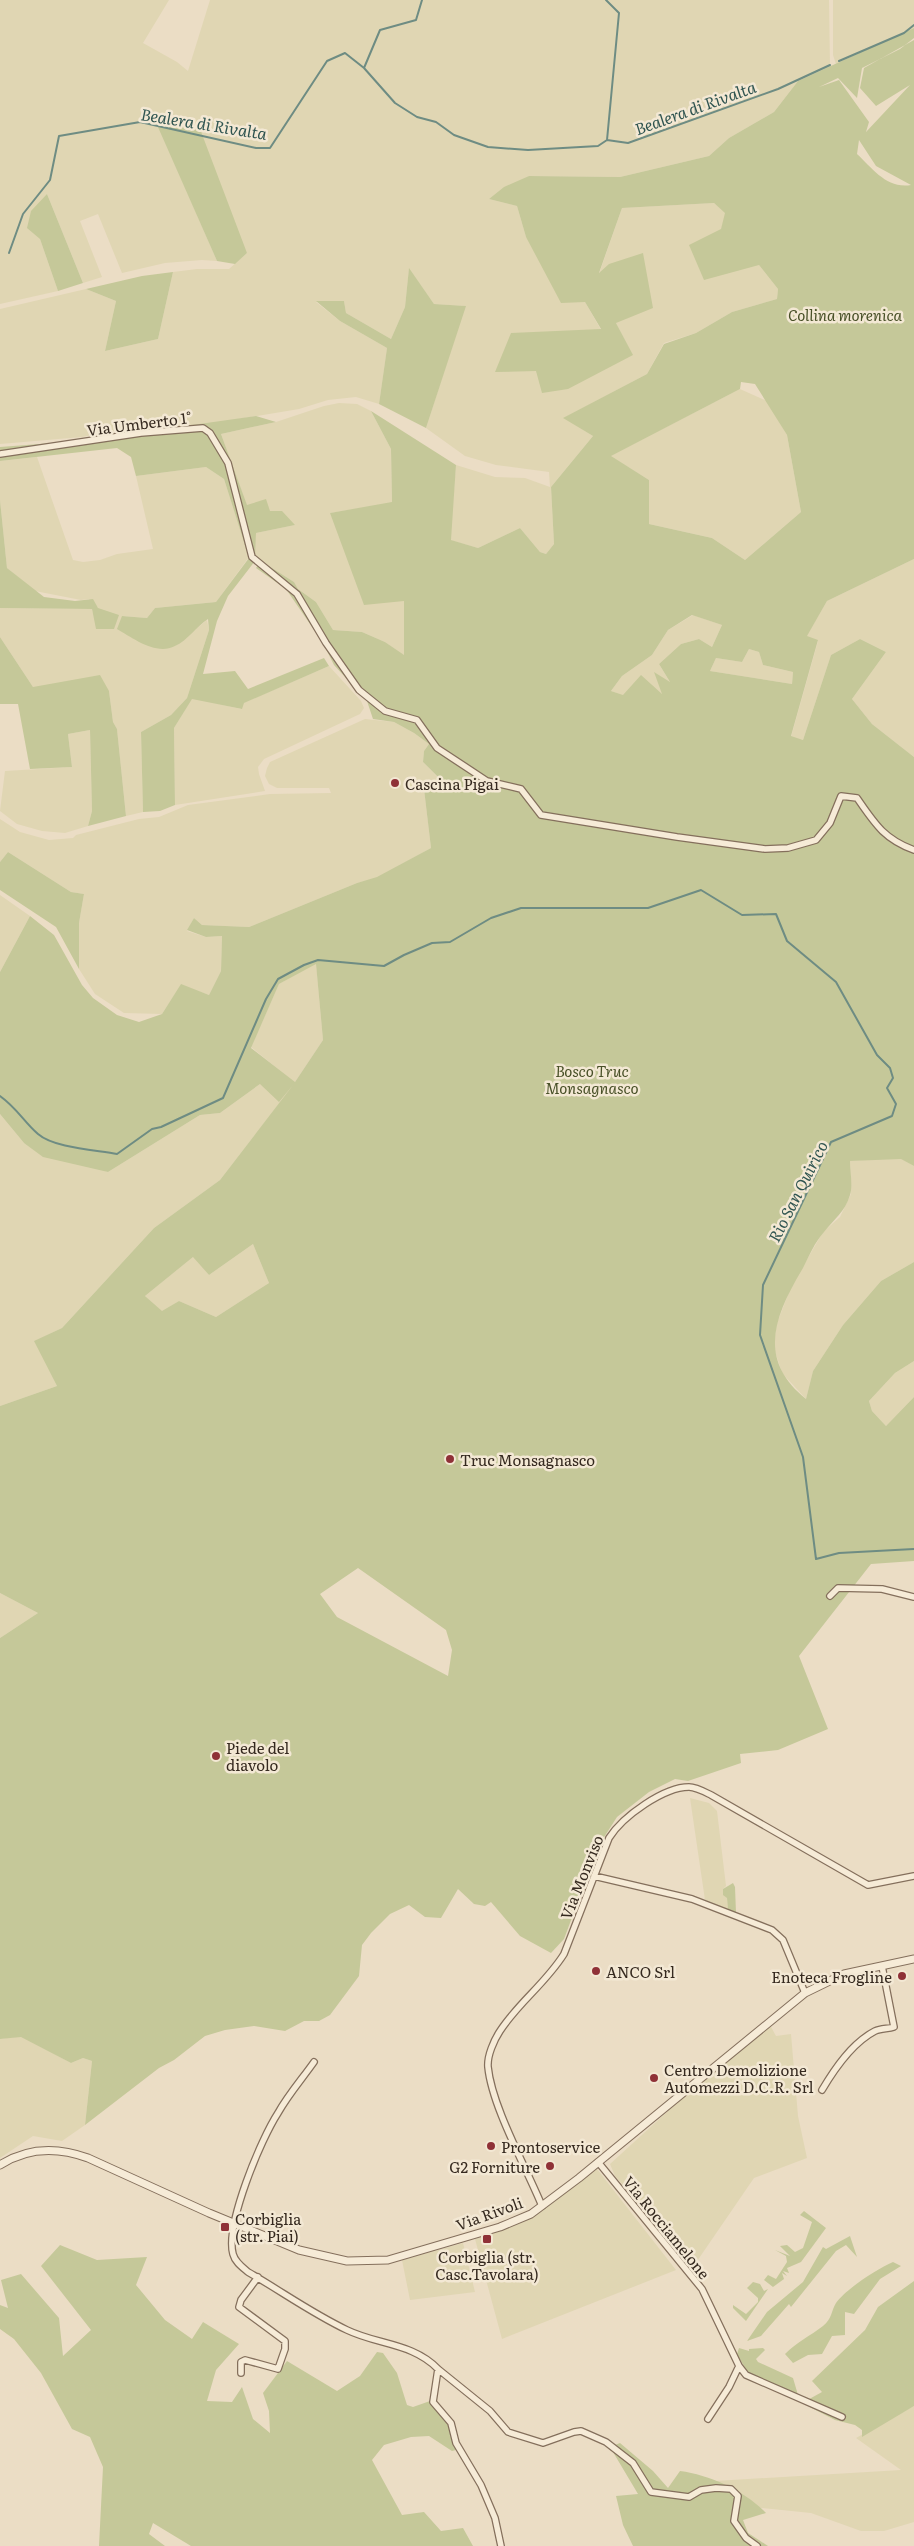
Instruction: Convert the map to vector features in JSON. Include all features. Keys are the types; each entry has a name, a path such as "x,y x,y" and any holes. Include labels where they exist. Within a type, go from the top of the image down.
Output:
{"street":[{"name":"Via Umberto 1°","path":"0,454 141,433 203,428 210,433 228,463 252,557 297,594 326,643 358,690 385,710 417,720 437,748 487,781 521,789 541,815 765,849 788,848 816,840 830,823 841,796 857,798 874,824 895,843 914,850"},
{"path":"830,1596 838,1588 882,1589 914,1597"},
{"name":"Via Monviso","path":"542,2206 493,2090 488,2065 491,2049 499,2032 554,1970 564,1954 594,1876 616,1826 668,1790 691,1787 711,1795 868,1885 914,1876"},
{"path":"594,1876 692,1899 772,1930 783,1940 805,1993"},
{"name":"Via Rivoli","path":"0,2165 16,2156 44,2150 77,2154 234,2224 314,2255 341,2261 369,2262 388,2260 500,2228 519,2220 542,2206 598,2162 805,1993 844,1974 914,1959"},
{"path":"822,2090 836,2067 866,2038 876,2030 894,2027 882,1966"},
{"path":"314,2062 278,2113 266,2135 235,2214 232,2248 235,2259 248,2272 348,2331 412,2350 490,2411 508,2432 543,2444 574,2432 581,2432 606,2442 633,2463 651,2492 689,2497 701,2490 730,2489 738,2496 734,2520 746,2538 757,2546"},
{"name":"Via Rocciamelone","path":"598,2162 702,2289 739,2366 746,2375 842,2417"},
{"path":"241,2373 241,2362 245,2360 278,2369 286,2346 285,2341 239,2307 241,2300 258,2277"},
{"path":"708,2419 725,2394 739,2366"},
{"path":"438,2369 434,2402 451,2423 456,2443 481,2485 495,2518 502,2546"}],"shaded area":[{"path":"0,0 169,0 143,43 177,62 188,71 210,0 829,0 830,67 798,81 774,112 729,138 709,156 620,177 529,176 489,199 517,206 526,237 585,302 601,330 632,355 616,323 599,274 622,208 714,203 726,213 721,230 759,265 778,289 777,299 732,312 696,333 664,343 647,374 564,418 593,436 551,487 554,544 546,554 540,552 520,528 478,548 450,540 456,465 495,477 525,478 550,487 549,472 496,465 465,456 426,428 465,306 434,304 409,269 405,307 391,339 346,313 344,301 316,302 340,321 387,348 379,404 356,397 328,400 299,409 214,423 150,430 140,426 82,437 0,444 0,309 86,289 116,301 105,351 158,339 173,272 197,269 229,269 247,253 155,118 217,261 202,260 165,263 122,273 98,214 80,221 102,277 83,283 47,194 40,239 58,291 0,304"},
{"path":"833,0 914,0 914,28 836,64 833,55"},
{"path":"740,389 767,401 787,435 801,512 745,560 712,538 649,524 649,480 610,456"},
{"path":"339,403 357,404 371,411 391,449 392,503 330,513 404,601 404,656 385,642 362,632 333,630 316,602 298,589 294,582 255,557 256,533 295,525 270,511 247,506 221,434 276,422"},
{"path":"37,457 73,560 83,562 100,560 117,554 153,549 136,476 206,467 224,479 249,557 216,602 155,608 147,618 123,616 175,646 207,620 209,630 187,698 171,715 141,732 143,812 126,816 117,729 113,722 109,691 33,687 0,637 0,608 92,609 97,629 98,608 89,599 81,600 35,591 7,568 0,500 0,461"},
{"path":"914,559 914,757 872,724 852,699 886,652 860,639 831,655 803,740 791,737 818,641 806,637 827,601"},
{"path":"693,615 722,625 712,647 699,639 681,644 659,664 671,684 655,673 663,695 622,695 611,691 622,676 652,655 668,630"},
{"path":"749,649 759,652 763,665 793,672 792,684 710,671 716,658 742,662"},
{"path":"329,666 361,701 364,708 360,714 264,759 258,767 265,791 175,805 174,728 192,698 241,709 243,703"},
{"path":"365,719 394,722 429,744 424,751 423,762 448,788 424,789 431,848 377,878 357,883 249,927 202,925 194,918 187,931 206,937 222,936 221,971 209,995 181,985 162,1014 124,1013 95,994 79,969 79,923 84,894 71,892 8,852 0,862 0,819 20,832 49,840 73,838 76,835 139,819 159,817 188,805 270,794 331,793 329,788 277,788 269,784 265,776 267,768 270,762"},
{"path":"90,730 92,811 88,826 65,833 42,831 17,824 0,811 5,771 72,767 68,734"},
{"path":"0,895 30,916 0,972"},
{"path":"316,963 323,1040 289,1091 220,1180 154,1228 62,1328 35,1341 57,1386 0,1406 0,1114 24,1143 108,1172 200,1115 220,1113 260,1084 294,1082 251,1047 279,984"},
{"path":"902,1159 914,1166 914,1262 881,1281 843,1325 813,1371 806,1399 782,1373 773,1345 777,1323 791,1287 823,1232 840,1217 851,1194 850,1161"},
{"path":"253,1244 269,1283 216,1317 179,1301 162,1312 145,1296 194,1256 209,1275"},
{"path":"914,1361 914,1397 886,1426 872,1411 869,1401 895,1373"},
{"path":"0,1593 38,1613 0,1638"},
{"path":"690,1798 709,1803 717,1811 726,1886 723,1889 727,1898 728,1910 705,1900"},
{"path":"770,2025 776,2036 791,2034 798,2116 807,2158 754,2178 693,2267 615,2176 610,2164 700,2082"},
{"path":"21,2036 71,2063 83,2058 92,2061 85,2125 62,2141 33,2136 0,2158 0,2039"},
{"path":"597,2169 676,2270 502,2339 475,2239 523,2222"},
{"path":"463,2243 475,2292 410,2300 402,2260"},
{"path":"914,2406 914,2522 884,2531 861,2531 811,2513 761,2508 715,2481 901,2470 856,2438"}],"green space":[{"name":"Bosco Truc Monsagnasco","path":"914,28 914,38 905,45 914,40 914,559 827,601 807,636 818,640 791,736 803,740 831,655 860,639 886,652 852,699 872,724 914,757 914,1166 901,1159 850,1161 851,1187 848,1201 812,1249 785,1303 778,1320 775,1336 780,1368 790,1384 806,1399 813,1371 843,1325 881,1281 914,1262 914,1361 895,1373 869,1401 872,1411 886,1426 914,1397 914,1561 871,1564 799,1656 828,1729 778,1750 740,1754 741,1763 688,1781 675,1779 649,1792 617,1817 599,1845 564,1939 551,1953 520,1936 491,1902 485,1906 474,1904 458,1889 441,1918 425,1917 409,1905 390,1914 362,1945 359,1976 330,2015 319,2021 304,2021 285,2031 254,2026 225,2030 205,2036 174,2060 159,2068 85,2125 92,2061 83,2058 71,2063 21,2037 0,2039 0,1638 38,1613 0,1593 0,1406 57,1386 34,1341 62,1328 154,1228 220,1180 293,1085 279,1102 260,1084 220,1113 200,1115 108,1172 43,1157 24,1143 0,1114 0,972 30,916 54,935 82,985 93,998 117,1015 139,1022 162,1014 181,984 209,995 221,971 222,936 206,937 187,930 194,918 202,925 249,927 357,883 377,877 431,848 424,789 448,787 423,762 424,751 429,744 394,722 373,719 367,701 334,665 323,643 286,589 256,568 261,561 294,582 298,589 316,602 333,630 362,632 385,642 404,655 404,601 364,605 330,513 392,502 391,449 371,411 456,465 451,540 478,548 520,528 540,552 546,554 554,544 551,487 593,436 563,418 647,374 664,344 696,333 732,312 777,299 778,289 759,265 704,280 689,245 721,229 725,213 714,203 622,208 599,273 609,264 643,253 653,308 616,323 633,355 568,389 542,393 536,371 495,372 511,333 601,329 585,302 561,303 526,237 517,206 489,199 504,187 529,176 620,177 709,156 729,138 774,112 798,81","holes":["881,59 864,68 860,88 876,106 910,85 866,132 869,122 839,80 819,87 838,78 857,98 862,68","859,140 876,166 911,185 895,184 881,177 857,154","741,382 755,384 787,435 801,512 745,560 712,538 649,524 649,480 611,456 740,389","692,615 722,625 712,647 699,639 681,644 659,664 670,682 654,672 662,694 641,675 623,695 611,691 622,676 652,655 668,630","749,649 759,652 763,665 793,672 792,684 710,671 716,658 742,662","316,964 323,1040 295,1082 251,1048 279,984","253,1244 269,1283 216,1317 179,1301 162,1311 145,1296 193,1257 209,1275","358,1568 446,1630 452,1650 448,1676 337,1617 320,1594"]},
{"path":"154,118 200,129 247,253 235,264 217,261"},
{"path":"47,194 83,283 58,291 40,239 27,228 31,211"},
{"path":"409,268 434,304 466,306 426,428 379,404 387,348 340,321 316,301 344,301 346,313 391,339 405,307"},
{"path":"173,272 158,339 105,351 116,301 86,289 142,276"},
{"path":"256,416 276,422 221,434 247,505 266,499 270,511 282,511 295,525 256,533 255,561 228,596 217,621 203,674 235,671 248,689 324,658 329,666 244,703 242,709 192,699 174,728 175,805 160,811 143,812 141,732 171,715 187,698 209,630 208,619 184,641 168,649 145,645 117,629 122,616 147,618 155,608 216,602 249,558 224,479 206,467 136,476 131,457 117,448 0,461 0,447 79,441"},
{"path":"0,500 7,568 44,597 75,601 93,599 98,608 119,615 114,629 96,629 92,609 0,608"},
{"path":"0,637 33,687 100,675 109,691 113,722 117,729 126,816 88,826 92,811 90,730 68,734 72,767 30,769 18,704 0,704"},
{"path":"8,852 71,892 84,894 79,923 79,969 56,927 0,890 0,862"},
{"path":"733,1883 735,1887 736,1913 728,1910 727,1898 723,1895 723,1889"},
{"path":"804,2211 826,2228 801,2262 787,2268 789,2273 783,2271 787,2276 782,2273 784,2279 773,2287 764,2280 768,2275 776,2279 787,2262 786,2256 775,2250 790,2256 780,2246 787,2245 795,2252 803,2248 812,2222 800,2215"},
{"path":"850,2236 857,2257 846,2245 836,2251 791,2307 789,2304 761,2336 747,2341 767,2312 803,2282 823,2247 826,2249"},
{"path":"60,2245 97,2260 147,2257 136,2285 165,2320 192,2339 203,2322 239,2344 216,2370 207,2401 232,2402 242,2387 253,2419 270,2433 269,2411 263,2393 287,2361 337,2391 360,2376 377,2352 383,2353 397,2373 407,2405 413,2407 430,2401 449,2424 456,2450 452,2451 429,2436 411,2437 384,2445 372,2460 402,2515 424,2512 441,2531 463,2528 473,2546 191,2546 153,2523 149,2534 165,2546 99,2546 103,2467 90,2437 72,2429 41,2373 14,2339 0,2329 0,2305 8,2308 1,2280 21,2274 59,2318 63,2356 91,2330 41,2266"},
{"path":"893,2262 901,2266 880,2279 854,2314 845,2312 845,2335 832,2336 822,2354 808,2355 793,2363 785,2354 826,2323 836,2303 847,2292 862,2280"},
{"path":"914,2281 914,2406 862,2437 862,2430 855,2425 835,2420 802,2403 822,2392 812,2381 865,2330 878,2307"},
{"path":"753,2282 760,2284 764,2291 768,2289 746,2321 733,2308 733,2305 746,2314 758,2302 758,2298 747,2288"},
{"path":"739,2348 749,2351 749,2349 763,2348 765,2350 756,2359 758,2362 793,2378 798,2395 748,2373 737,2354"},
{"path":"620,2443 653,2471 668,2488 680,2471 715,2480 748,2498 766,2513 743,2520 748,2533 768,2546 633,2546 623,2525 616,2496 638,2494 610,2447"}],"waterway":[{"path":"364,68 380,30 416,20 422,0"},
{"path":"606,0 619,13 607,140"},
{"name":"Bealera di Rivalta","path":"839,61 904,33 914,25"},
{"name":"Bealera di Rivalta","path":"9,253 23,214 50,180 59,136 140,122 256,148 270,148 327,61 345,53 364,68 395,103 417,117 436,122 454,135 488,147 528,150 598,146 607,140 628,143 778,89 830,65"},
{"name":"Rio San Quirico","path":"0,1096 45,1139 76,1148 117,1154 152,1129 161,1127 223,1098 266,999 278,979 304,965 318,960 384,966 432,943 450,942 491,918 521,908 648,908 701,890 742,915 776,914 787,941 836,982 877,1055 890,1068 893,1078 887,1088 896,1104 892,1116 831,1142 763,1285 760,1335 803,1457 816,1559 839,1553 914,1549"}],"place":[{"name":"Cascina Pigai","path":"395,783"},
{"name":"Truc Monsagnasco","path":"450,1459"},
{"name":"Piede del diavolo","path":"216,1756"},
{"name":"ANCO Srl","path":"596,1971"},
{"name":"Enoteca Frogline","path":"902,1976"},
{"name":"Centro Demolizione Automezzi D.C.R. Srl","path":"654,2078"},
{"name":"Prontoservice","path":"491,2146"},
{"name":"G2 Forniture","path":"550,2166"},
{"name":"Corbiglia (str. Piai)","path":"225,2227"},
{"name":"Corbiglia (str. Casc.Tavolara)","path":"487,2239"}],"park label":[{"name":"Collina morenica","path":"845,314"}]}
